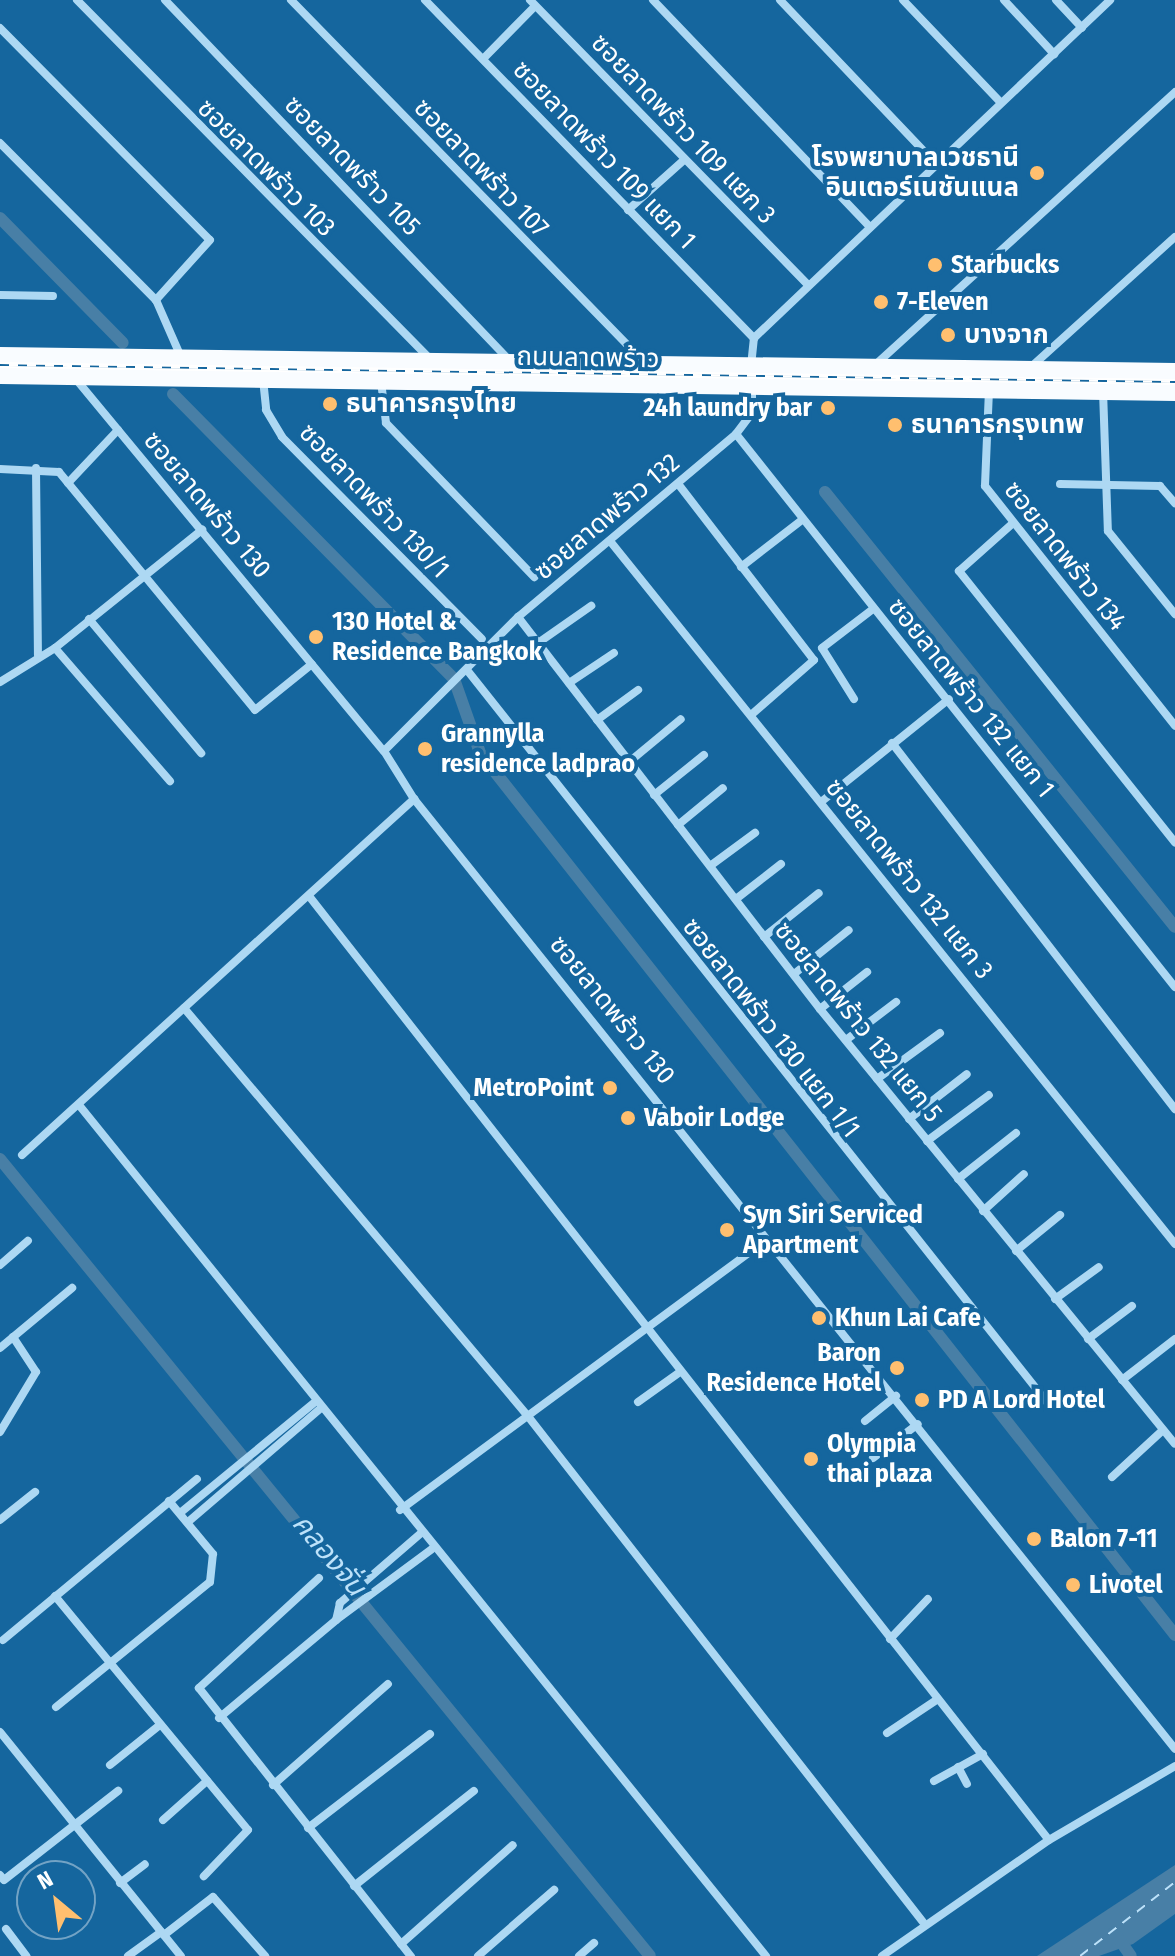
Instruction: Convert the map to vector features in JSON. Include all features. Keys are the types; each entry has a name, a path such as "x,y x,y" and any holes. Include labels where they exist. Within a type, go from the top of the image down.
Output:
{"main road":[{"name":"ถนนลาดพร้าว","path":"0,356 644,362 1175,372"},
{"path":"405,381 406,360"},
{"path":"431,360 431,381"},
{"name":"ถนนลาดพร้าว","path":"0,375 1175,392"}],"street":[{"name":"ซอยลาดพร้าว 103","path":"77,0 431,360"},
{"name":"ซอยลาดพร้าว 105","path":"165,0 509,361"},
{"name":"ซอยลาดพร้าว 107","path":"291,0 644,362"},
{"name":"ซอยลาดพร้าว 109 แยก 1","path":"425,0 754,338"},
{"path":"653,0 870,227"},
{"path":"780,0 936,164"},
{"path":"903,0 1001,103"},
{"path":"1004,0 1054,54"},
{"path":"1056,0 1082,28"},
{"path":"751,366 754,338 1110,0"},
{"path":"483,59 532,3"},
{"name":"ซอยลาดพร้าว 109 แยก 3","path":"532,3 808,285"},
{"path":"0,28 210,240 156,300"},
{"path":"873,368 1175,92"},
{"path":"0,143 156,300 181,358"},
{"path":"628,210 684,160"},
{"path":"1027,370 1175,237"},
{"path":"0,295 53,296"},
{"name":"ซอยลาดพร้าว 130","path":"73,376 384,751 414,799 896,1396 1175,1749"},
{"name":"ซอยลาดพร้าว 130/1","path":"263,379 266,410 282,437 482,639"},
{"path":"381,381 386,423 534,577"},
{"name":"ซอยลาดพร้าว 132","path":"384,751 518,617 679,485 736,434 752,413 752,386"},
{"name":"ซอยลาดพร้าว 134","path":"989,389 982,474 1012,524 1175,726"},
{"path":"1103,391 1108,531 1175,614"},
{"path":"68,483 118,430"},
{"name":"ซอยลาดพร้าว 132 แยก 1","path":"736,434 1175,987"},
{"path":"36,468 38,655"},
{"path":"0,469 36,468 59,472 255,710 312,664"},
{"path":"1060,484 1160,486 1175,503"},
{"path":"679,485 814,660 751,715"},
{"path":"741,567 803,519"},
{"path":"1012,524 959,571 1175,843"},
{"path":"2,683 38,655 55,648 202,530"},
{"name":"ซอยลาดพร้าว 132 แยก 3","path":"610,541 1175,1244"},
{"path":"538,643 591,606"},
{"path":"854,699 822,648 873,609"},
{"name":"ซอยลาดพร้าว 132 แยก 5","path":"518,617 820,1009 1175,1444"},
{"path":"89,619 201,753"},
{"path":"55,648 170,781"},
{"path":"569,683 614,653"},
{"name":"ซอยลาดพร้าว 130 แยก 1/1","path":"464,673 1050,1406"},
{"path":"597,720 638,690"},
{"path":"821,802 949,699"},
{"path":"629,762 681,719"},
{"path":"892,743 1175,1109"},
{"path":"654,795 704,755"},
{"path":"678,825 723,788"},
{"path":"22,1155 414,799"},
{"path":"710,866 755,833"},
{"path":"736,899 781,864"},
{"path":"764,937 819,893"},
{"path":"309,896 1049,1840"},
{"path":"794,974 849,930"},
{"path":"820,1009 867,972"},
{"path":"846,1040 896,1002"},
{"path":"184,1008 527,1415 923,1922"},
{"path":"877,1079 940,1033"},
{"path":"909,1119 967,1074"},
{"path":"927,1141 989,1095"},
{"path":"79,1105 400,1510 766,1956"},
{"path":"958,1179 1016,1133"},
{"path":"983,1211 1024,1174"},
{"path":"1016,1251 1060,1215"},
{"path":"400,1510 645,1326 767,1239"},
{"path":"0,1265 28,1241"},
{"path":"1055,1299 1099,1267"},
{"path":"0,1348 72,1288"},
{"path":"1088,1339 1132,1306"},
{"path":"0,1432 36,1372 13,1337"},
{"path":"1122,1380 1175,1339"},
{"path":"638,1402 680,1372"},
{"path":"865,1421 896,1396"},
{"path":"180,1513 270,1438 318,1406"},
{"path":"188,1522 277,1446 318,1406"},
{"path":"873,1458 918,1424"},
{"path":"1112,1477 1163,1430"},
{"path":"270,1438 277,1446"},
{"path":"238,1465 245,1473"},
{"path":"3,1640 197,1479"},
{"path":"1,1518 35,1492"},
{"path":"56,1707 210,1582 213,1554 169,1501"},
{"path":"336,1620 350,1594 420,1534"},
{"path":"219,1718 336,1620 362,1606 432,1549"},
{"path":"319,1578 206,1678 199,1688 219,1718 411,1956"},
{"path":"55,1596 249,1835 204,1876"},
{"path":"890,1639 928,1599"},
{"path":"273,1785 388,1684"},
{"path":"887,1733 938,1699"},
{"path":"110,1765 160,1725"},
{"path":"1158,1728 1175,1742"},
{"path":"1158,1728 1175,1759"},
{"path":"0,1732 181,1956"},
{"path":"308,1828 430,1734"},
{"path":"934,1781 983,1754"},
{"path":"882,1956 923,1922 1049,1840 1175,1766"},
{"path":"958,1767 967,1784"},
{"path":"163,1820 207,1781"},
{"path":"1,1879 118,1791"},
{"path":"354,1886 474,1791"},
{"path":"401,1944 513,1845"},
{"path":"120,1883 145,1864"},
{"path":"478,1956 554,1890"},
{"path":"128,1956 213,1897 265,1956"},
{"path":"6,1929 26,1956"},
{"path":"579,1956 594,1943"}],"water":[{"path":"1175,1865 1175,1914 1133,1944 1099,1956 1037,1956"}],"waterway":[{"path":"0,218 123,343"},
{"path":"173,394 454,679 480,753 1175,1635"},
{"path":"825,492 1175,927"},
{"name":"คลองจั่น","path":"0,1159 650,1956"},
{"path":"1114,1932 1131,1956"}],"ferry route":[{"path":"1080,1956 1175,1882"}],"railway":[{"path":"0,365 1175,382"}],"place":[{"name":"โรงพยาบาลเวชธานี อินเตอร์เนชันแนล","path":"1037,173"},
{"name":"Starbucks","path":"935,265"},
{"name":"7-Eleven","path":"881,302"},
{"name":"บางจาก","path":"948,335"},
{"name":"ธนาคารกรุงไทย","path":"330,404"},
{"name":"24h laundry bar","path":"828,408"},
{"name":"ธนาคารกรุงเทพ","path":"895,425"},
{"name":"130 Hotel & Residence Bangkok","path":"316,637"},
{"name":"Grannylla residence ladprao","path":"425,749"},
{"name":"MetroPoint","path":"610,1088"},
{"name":"Vaboir Lodge","path":"628,1118"},
{"name":"Syn Siri Serviced Apartment","path":"727,1230"},
{"name":"Khun Lai Cafe","path":"819,1318"},
{"name":"Baron Residence Hotel","path":"897,1368"},
{"name":"PD A Lord Hotel","path":"922,1400"},
{"name":"Olympia thai plaza","path":"811,1459"},
{"name":"Balon 7-11","path":"1034,1539"},
{"name":"Livotel","path":"1073,1585"}]}
